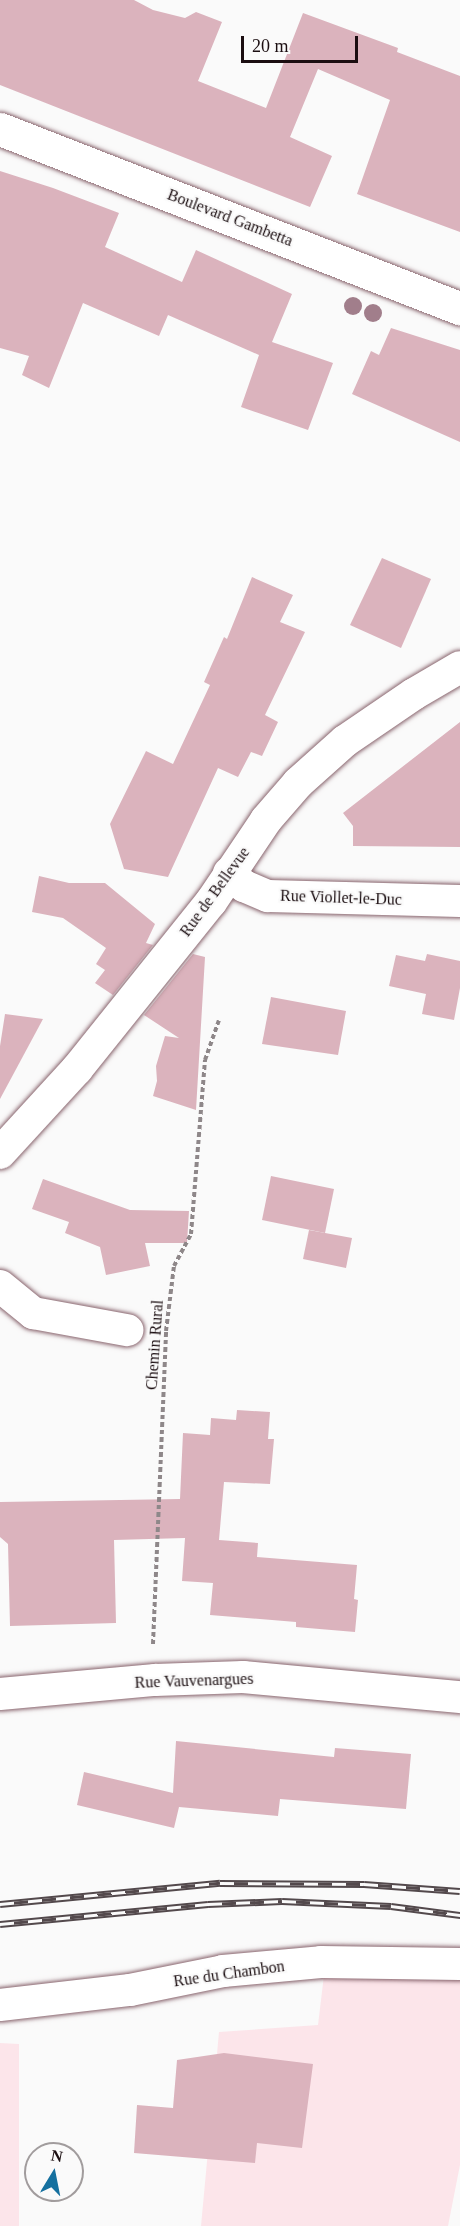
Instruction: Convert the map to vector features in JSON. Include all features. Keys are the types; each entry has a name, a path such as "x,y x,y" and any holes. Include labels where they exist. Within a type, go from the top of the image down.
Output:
{"main road":[{"name":"Boulevard Gambetta","path":"0,129 460,309"}],"street":[{"name":"Rue de Bellevue","path":"0,1153 77,1069 211,902 266,820 298,783 345,741 414,694 460,667"},
{"name":"Rue Viollet-le-Duc","path":"229,873 244,886 268,896 460,901"},
{"path":"0,1286 33,1313 127,1330"},
{"name":"Rue Vauvenargues","path":"0,1694 155,1680 243,1677 460,1697"},
{"name":"Rue du Chambon","path":"0,2004 130,1990 223,1971 321,1962 460,1964"}],"path":[{"name":"Chemin Rural","path":"155,1680 153,1624 160,1516 165,1331 174,1266 191,1234 205,1060 219,1020"}],"shaded area":[{"path":"324,1975 460,1977 460,2165 448,2226 201,2226 219,2032 318,2025"},
{"path":"0,2043 19,2044 19,2226 0,2226"}],"building":[{"path":"0,0 134,0 153,10 185,18 196,12 222,22 198,81 266,108 303,13 398,48 397,52 460,76 460,232 357,194 390,100 318,69 290,137 332,156 310,207 0,85"},
{"path":"0,171 119,213 105,247 182,282 196,250 292,294 272,342 333,363 308,430 241,407 259,355 168,315 159,336 83,303 49,388 22,375 29,356 0,348"},
{"path":"391,328 460,350 460,442 352,394 371,351 379,355"},
{"path":"382,558 431,579 401,648 350,625"},
{"path":"252,577 293,595 280,622 305,632 265,715 278,722 262,756 251,752 238,777 218,768 168,877 124,869 110,824 146,751 173,764 210,685 204,682 224,637 227,639"},
{"path":"460,722 460,847 353,846 353,826 343,813"},
{"path":"39,876 69,883 105,883 155,924 146,943 153,945 113,995 95,983 105,970 96,964 106,948 63,918 32,912"},
{"path":"193,954 205,957 196,1110 153,1096 157,1081 156,1066 165,1036 179,1038 144,1015"},
{"path":"427,954 460,961 460,988 454,1020 422,1014 426,994 389,986 396,955 425,961"},
{"path":"271,997 346,1011 338,1055 262,1044"},
{"path":"5,1014 43,1019 0,1099 0,1046"},
{"path":"271,1176 334,1189 325,1233 262,1220"},
{"path":"43,1179 130,1210 189,1211 187,1243 145,1243 150,1266 106,1275 100,1247 65,1233 69,1222 32,1209"},
{"path":"309,1230 352,1238 346,1268 303,1259"},
{"path":"237,1410 270,1412 268,1439 274,1439 270,1484 224,1482 219,1540 258,1543 257,1557 357,1565 354,1599 358,1600 355,1632 296,1627 296,1622 210,1615 213,1583 182,1581 185,1538 114,1540 116,1623 10,1626 8,1544 0,1537 0,1502 180,1499 183,1433 210,1435 211,1418 236,1420"},
{"path":"176,1741 334,1757 335,1748 411,1754 406,1809 280,1799 278,1816 179,1807 174,1828 77,1805 84,1772 173,1793"},
{"path":"224,2053 313,2064 302,2148 257,2143 255,2163 134,2153 137,2105 173,2108 177,2060"}],"railway":[{"path":"0,1904 220,1883 364,1884 460,1891"},
{"path":"0,1924 208,1904 282,1901 391,1906 460,1915"}]}
